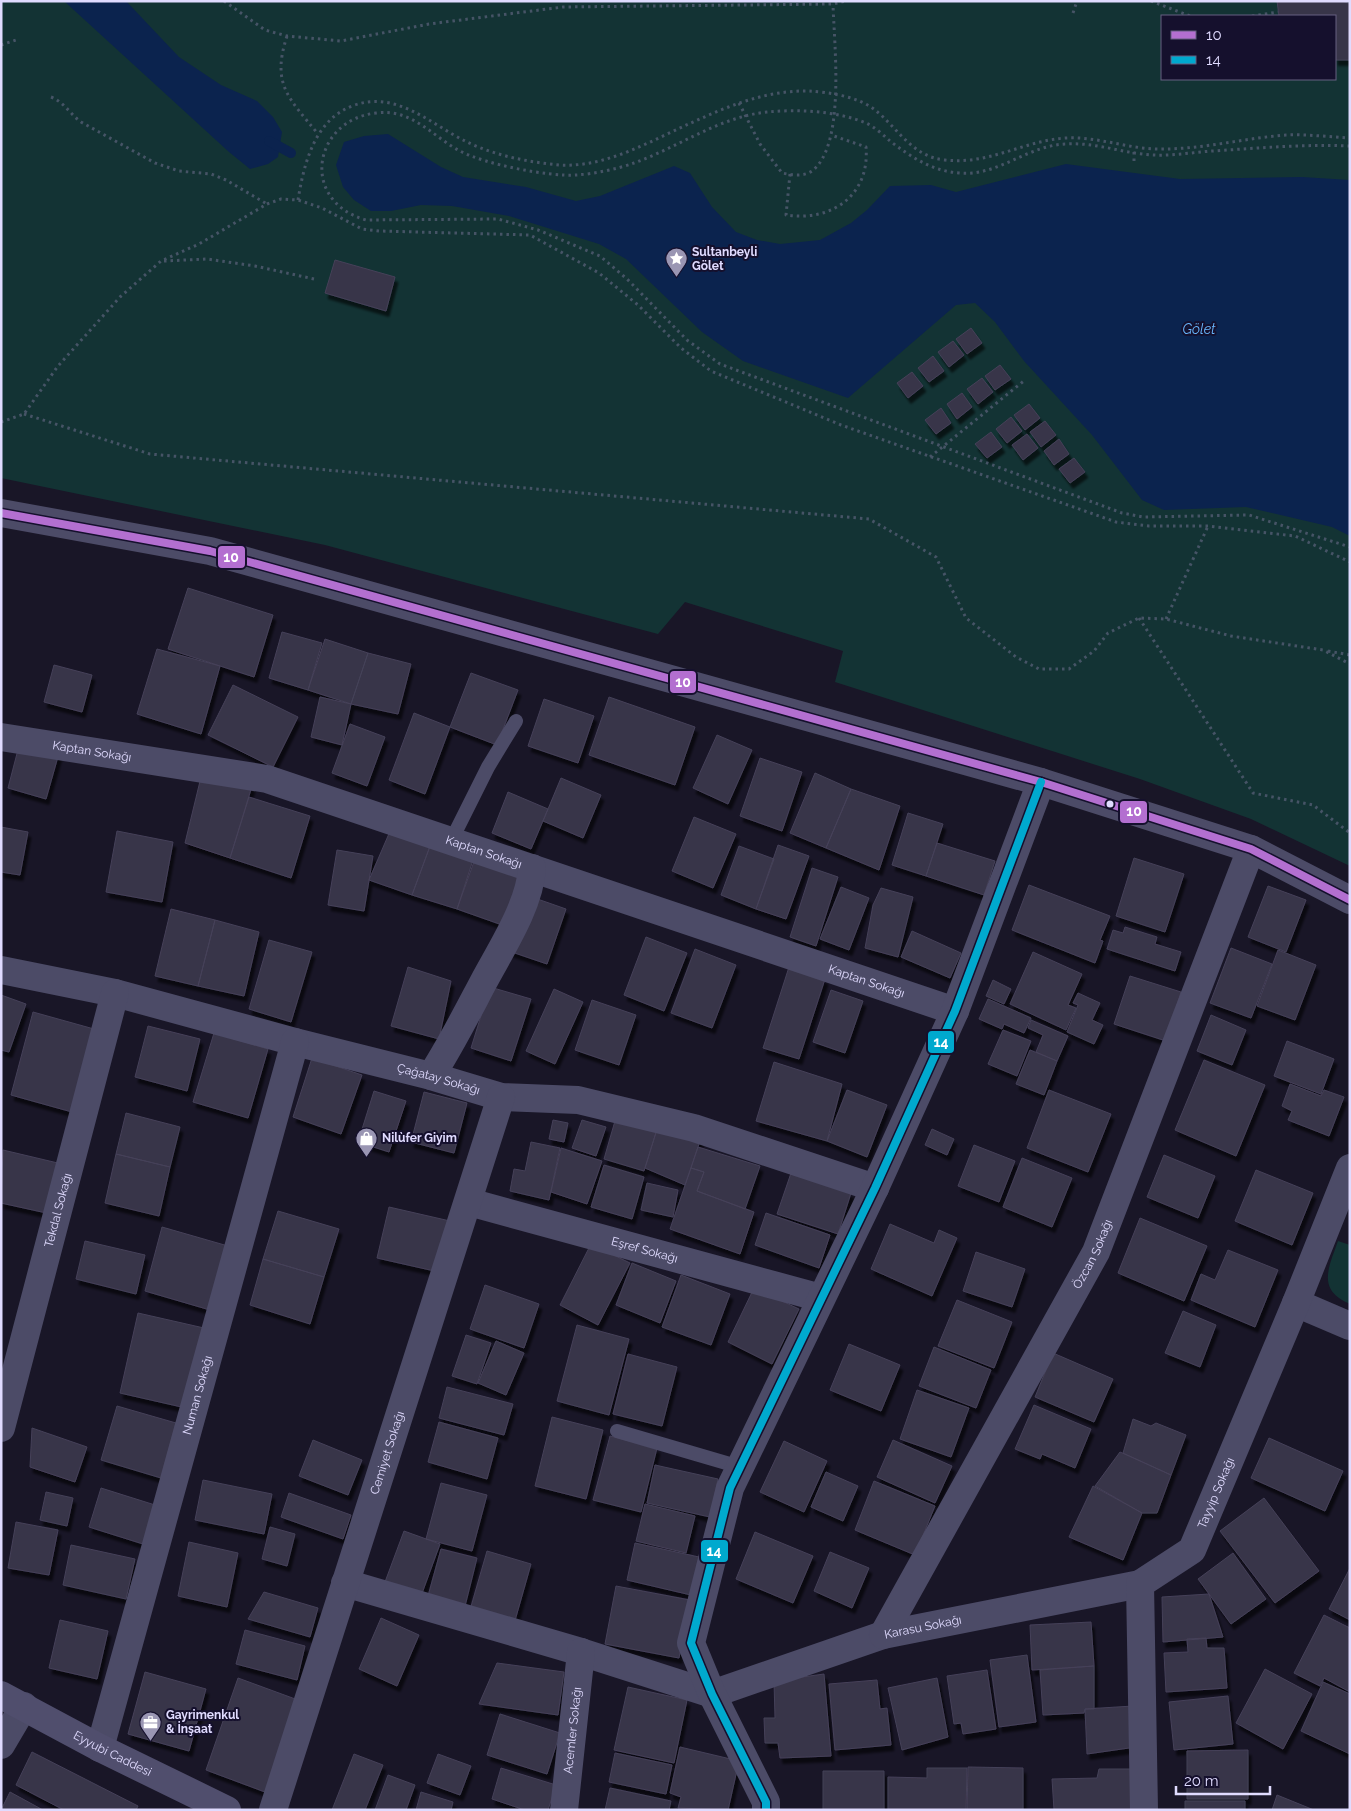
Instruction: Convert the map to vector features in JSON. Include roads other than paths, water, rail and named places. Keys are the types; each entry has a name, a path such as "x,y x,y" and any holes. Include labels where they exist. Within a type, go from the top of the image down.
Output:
{"street":[{"path":"1,513 210,551 1041,782 1251,849 1350,900"},
{"name":"Kaptan Sokağı","path":"1,737 267,779 955,1011"},
{"path":"766,1810 766,1802 712,1694 691,1642 730,1488 875,1188 955,1011 1041,782"},
{"name":"Özcan Sokağı","path":"883,1635 1096,1252 1251,849"},
{"path":"432,1076 451,1045 511,930 532,877 532,868"},
{"name":"Çağatay Sokağı","path":"1,970 115,994 432,1076 502,1097 578,1100 684,1125 875,1188"},
{"name":"Tekdal Sokağı","path":"1,1428 115,994"},
{"name":"Numan Sokağı","path":"100,1748 295,1042"},
{"name":"Cemiyet Sokağı","path":"273,1810 344,1583 502,1097"},
{"name":"Tayyip Sokağı","path":"1140,1584 1192,1550 1296,1303 1350,1168"},
{"name":"Eşref Sokağı","path":"469,1202 821,1298"},
{"path":"1296,1303 1350,1326"},
{"path":"344,1583 581,1652 712,1694"},
{"path":"1140,1584 1144,1810"},
{"name":"Karasu Sokağı","path":"712,1694 883,1635 1140,1584"},
{"name":"Acemler Sokağı","path":"564,1810 581,1652"},
{"path":"1,1745 13,1700"},
{"name":"Eyyubi Caddesi","path":"13,1700 100,1748 227,1810"}],"lane":[{"path":"451,840 488,767 516,721"},
{"path":"617,1430 740,1467"}],"water":[{"path":"64,1 126,1 179,57 221,85 257,101 273,117 282,132 278,157 268,164 250,169"},
{"name":"Gölet","path":"388,134 441,167 463,177 526,187 576,201 600,196 674,166 690,173 712,207 736,232 757,240 780,244 820,240 851,223 867,210 890,186 931,185 956,192 1066,164 1180,179 1302,177 1350,180 1350,536 1332,527 1246,507 1164,510 1142,500 1092,435 1024,361 995,322 975,303 956,305 848,398 743,361 702,332 626,259 599,244 509,216 452,206 421,205 391,211 371,211 354,200 343,187 336,165 344,142 364,136"}],"waterway":[{"path":"269,141 291,153"}],"place":[{"name":"Sultanbeyli Gölet","path":"676,278"},
{"name":"Nilùfer Giyim","path":"366,1157"},
{"name":"Gayrimenkul & İnşaat","path":"150,1741"}]}
